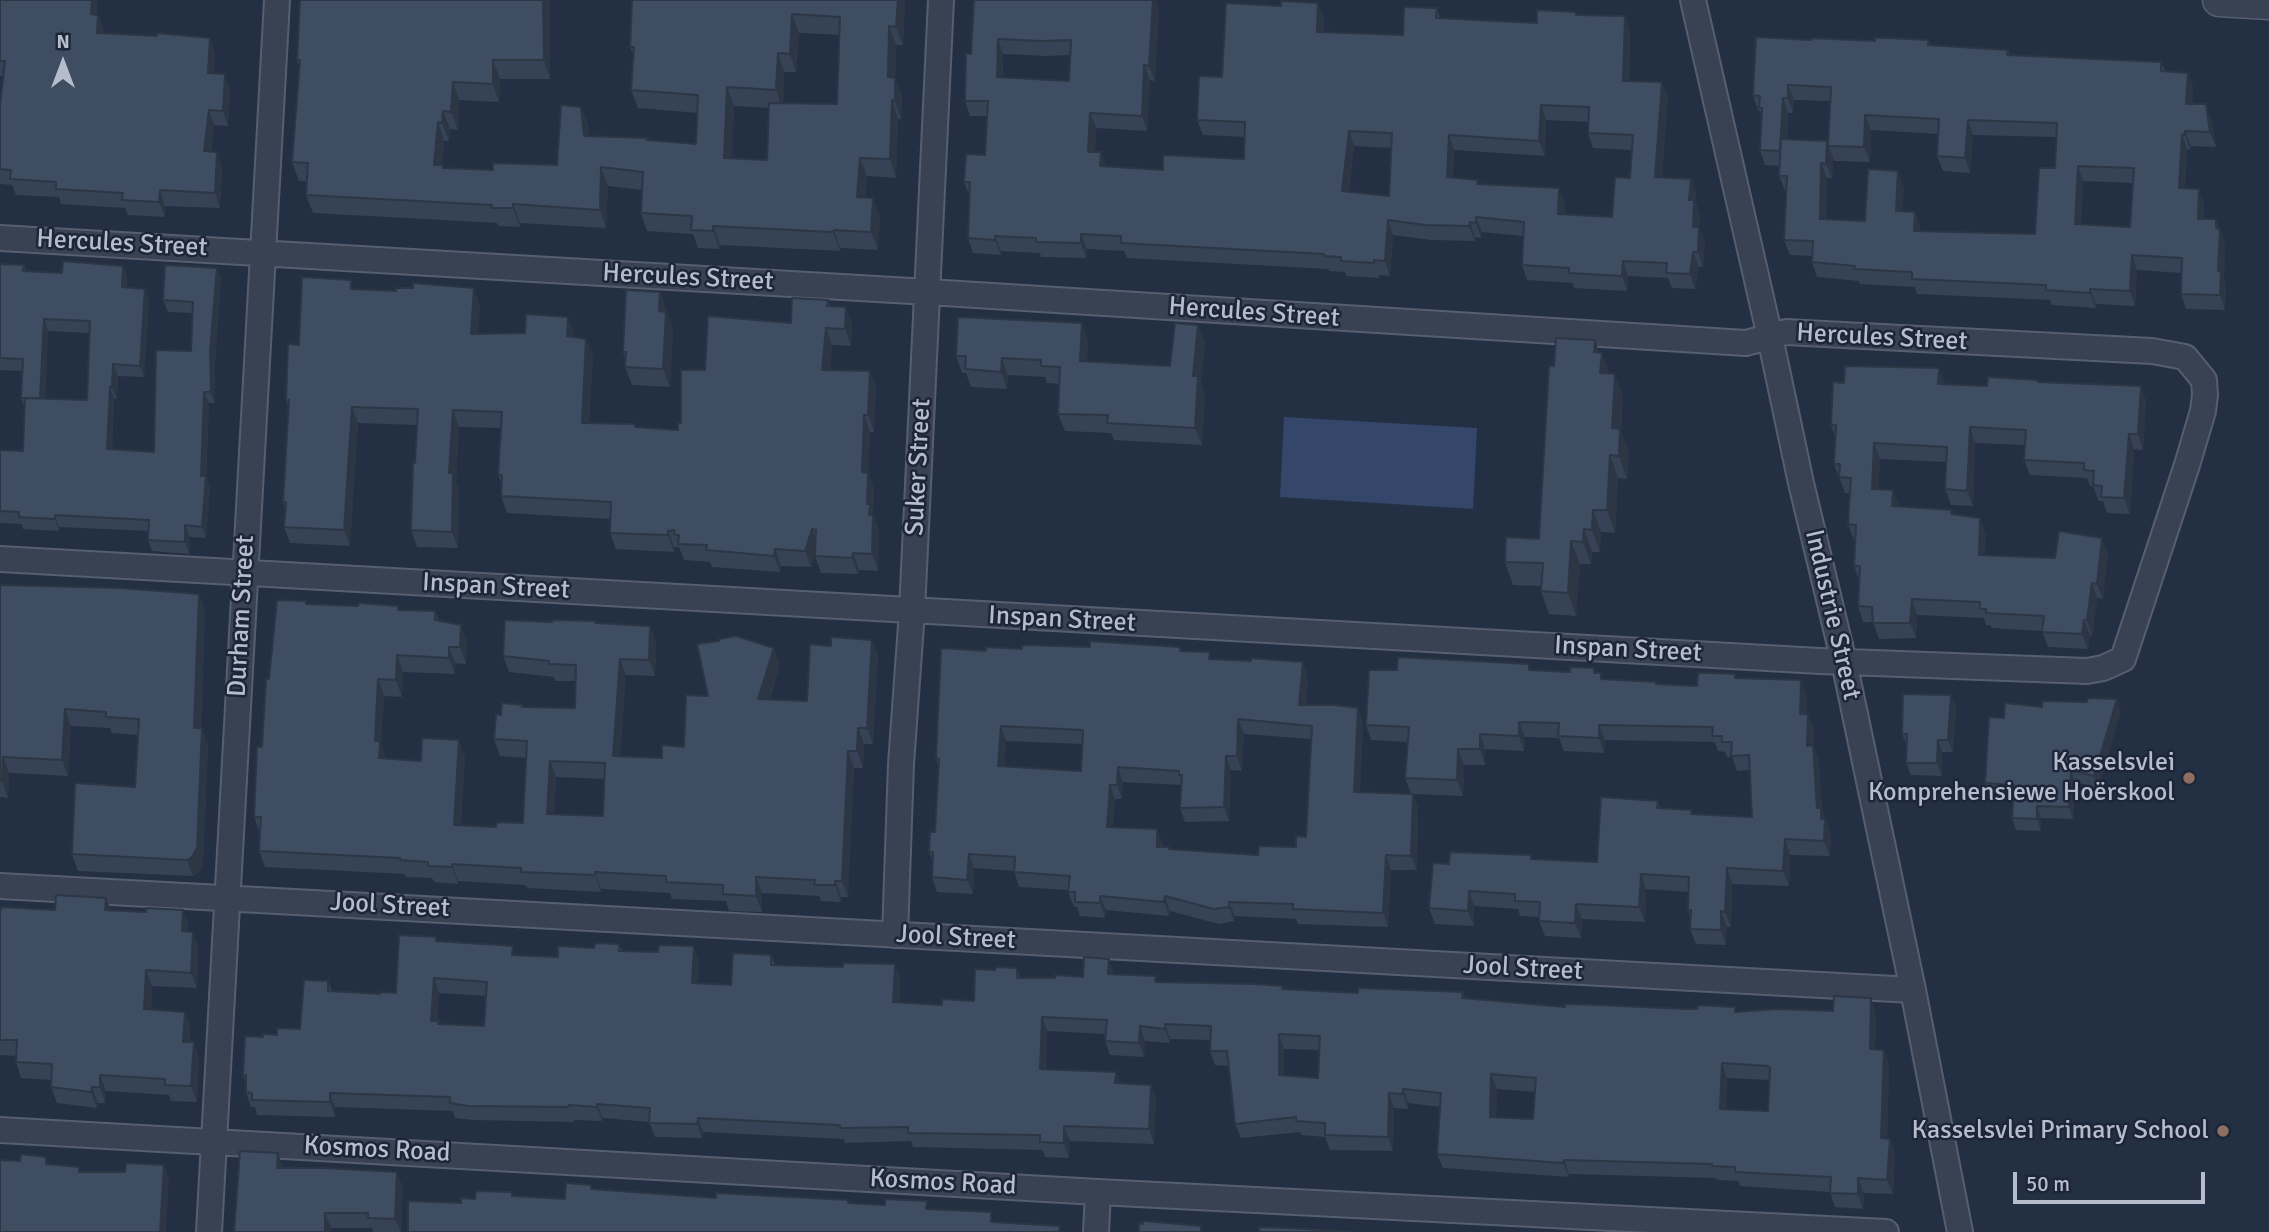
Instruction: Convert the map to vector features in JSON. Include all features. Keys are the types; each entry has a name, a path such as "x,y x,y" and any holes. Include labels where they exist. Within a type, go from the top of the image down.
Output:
{"street":[{"name":"Durham Street","path":"209,1232 277,0"},
{"name":"Suker Street","path":"895,935 901,764 912,611 941,0"},
{"name":"Industrie Street","path":"1693,0 1801,483 1844,662 1913,989 1960,1232"},
{"path":"2219,0 2269,3"},
{"name":"Hercules Street","path":"0,238 928,292 1746,344 1786,332 2152,351 2185,357 2204,380 2203,411 2123,660"},
{"name":"Inspan Street","path":"0,559 1844,662 2087,671 2123,660"},
{"name":"Jool Street","path":"0,886 1913,989"},
{"name":"Kosmos Road","path":"0,1130 1098,1192 1886,1232"},
{"path":"1096,1232 1098,1192"}],"water":[{"path":"1284,417 1477,428 1473,509 1280,497"}],"building":[{"path":"0,0 92,0 91,14 98,15 97,33 157,36 157,33 210,38 208,73 225,74 223,111 209,110 204,151 217,152 215,193 160,190 159,202 122,200 123,193 56,189 56,182 10,179 11,170 0,169 0,106 5,61 0,61"},
{"path":"300,0 543,0 544,60 493,60 493,84 453,82 451,112 443,111 442,123 438,122 434,165 443,165 443,168 493,170 493,163 557,165 561,105 581,107 584,136 647,138 696,144 698,95 631,90 634,47 630,47 632,0 898,0 896,27 889,26 888,77 895,78 890,159 860,158 857,197 873,198 871,232 713,226 713,231 691,230 692,216 641,213 643,172 601,167 600,210 513,204 513,208 491,208 492,205 306,195 308,163 292,162 300,60 297,60","holes":["792,14 840,17 837,104 769,103 767,160 724,158 727,87 776,90 778,53 790,54"]},
{"path":"974,0 1153,0 1149,66 1144,65 1142,116 1090,113 1088,152 1101,152 1100,166 1163,170 1163,155 1244,159 1245,122 1197,120 1199,76 1222,77 1226,3 1281,6 1281,1 1318,3 1317,32 1403,35 1404,7 1437,8 1436,18 1537,23 1537,10 1576,12 1576,15 1625,16 1623,81 1662,82 1655,177 1691,179 1689,200 1694,200 1693,227 1699,227 1698,252 1693,252 1690,274 1666,273 1667,263 1623,261 1622,276 1569,273 1569,268 1522,265 1524,222 1476,217 1476,223 1470,222 1469,226 1425,225 1388,220 1385,261 1374,260 1374,263 1341,261 1341,257 1324,254 1121,243 1121,236 1081,234 1081,243 1036,242 1036,238 995,236 995,240 968,238 970,182 964,182 966,154 985,155 988,101 965,101 966,53 971,54","holes":["998,39 1071,40 1069,81 997,77","1541,105 1589,107 1588,133 1633,135 1630,178 1615,177 1612,217 1558,214 1559,188 1477,184 1478,180 1447,177 1449,135 1539,141","1349,131 1392,133 1389,196 1342,191"]},
{"path":"1756,37 1929,40 1928,45 2008,50 2007,55 2161,62 2161,71 2188,73 2186,104 2206,104 2210,132 2185,131 2185,135 2182,134 2179,188 2199,189 2198,219 2216,219 2216,228 2220,229 2220,295 2181,294 2182,258 2132,255 2130,291 2090,289 2090,293 2046,290 2046,285 1912,279 1912,272 1854,269 1855,266 1812,262 1813,241 1784,240 1787,176 1779,176 1781,139 1827,141 1826,164 1821,163 1820,219 1865,221 1868,169 1898,171 1896,211 1915,212 1914,231 2035,234 2039,168 2055,168 2057,123 1968,120 1965,158 1937,156 1939,119 1865,115 1864,147 1828,146 1831,87 1788,85 1788,98 1783,98 1780,151 1760,150 1762,108 1759,108 1760,96 1753,95","holes":["2078,166 2134,168 2130,227 2075,224"]},
{"path":"63,261 123,266 122,287 145,289 140,366 113,364 107,449 154,452 156,350 191,351 193,302 163,300 165,265 217,268 210,352 211,389 210,392 204,392 201,476 206,476 202,527 185,525 185,542 148,540 149,520 55,515 55,519 19,517 19,512 0,511 0,450 23,451 25,398 21,398 23,359 0,358 0,264 24,265 23,271 62,273","holes":["44,319 90,321 87,400 25,398 40,398"]},
{"path":"302,277 351,280 351,289 396,291 396,288 413,288 413,283 474,288 471,334 525,333 526,314 568,317 567,336 586,339 582,423 635,424 635,427 678,430 678,423 681,423 681,370 705,370 708,316 791,323 792,298 828,300 827,306 846,307 845,329 826,328 822,370 870,371 868,415 864,415 862,472 868,473 867,504 870,504 869,515 873,515 872,554 853,553 852,558 815,556 816,530 812,529 805,551 775,549 774,556 706,550 707,545 678,544 679,535 675,535 674,530 668,531 668,535 610,533 611,502 501,496 502,475 498,475 502,412 453,410 449,473 453,473 452,532 411,530 418,409 352,407 344,530 284,527 289,400 286,400 288,344 299,345"},
{"path":"626,290 660,292 659,311 666,312 663,369 625,367 626,352 623,352"},
{"path":"958,317 1082,323 1080,361 1170,366 1175,323 1198,325 1193,376 1198,376 1195,428 1107,423 1108,415 1058,414 1060,367 1041,366 1041,360 1002,358 1001,372 965,369 966,356 956,356"},
{"path":"1556,338 1595,340 1594,352 1602,353 1600,373 1615,374 1612,428 1620,429 1619,456 1610,455 1607,510 1593,510 1592,530 1584,529 1583,542 1571,541 1568,593 1541,591 1543,563 1505,562 1506,537 1539,539 1549,366 1554,366"},
{"path":"1845,366 1939,368 1938,384 1987,386 1988,377 2141,386 2138,434 2129,434 2124,498 2101,497 2102,486 2093,485 2094,471 2084,470 2084,463 2024,460 2026,430 1970,427 1967,491 1945,489 1947,447 1874,443 1872,489 1893,490 1892,506 1952,510 1951,514 1980,518 1979,555 2055,558 2059,531 2102,538 2097,584 2092,583 2087,620 2084,620 2082,634 2042,632 2044,616 1986,613 1986,609 1980,609 1980,602 1912,599 1910,623 1873,623 1872,607 1858,606 1860,566 1854,566 1856,525 1848,524 1851,478 1839,477 1840,464 1834,464 1836,425 1831,425 1833,382 1844,383"},
{"path":"0,585 120,588 199,594 194,728 202,728 197,848 192,857 187,860 72,854 75,783 135,787 139,719 106,717 106,712 65,709 62,760 3,757 0,781"},
{"path":"277,600 358,606 359,603 398,606 398,610 435,611 435,620 461,625 460,647 449,647 449,658 397,655 396,680 378,679 375,741 380,741 379,758 421,761 422,738 459,740 454,825 496,827 497,822 523,823 527,741 494,739 496,714 501,715 502,703 523,705 522,707 575,708 576,665 549,664 549,661 503,656 505,620 595,621 650,626 649,660 620,659 613,756 662,758 662,745 684,747 686,695 708,696 697,644 736,636 774,648 758,699 807,701 810,644 831,646 831,637 872,640 867,728 858,728 857,751 848,751 842,881 835,881 835,885 814,885 815,880 756,877 756,896 723,894 723,885 666,882 666,876 521,872 521,868 452,864 452,867 428,866 428,862 400,858 259,851 261,817 254,817 257,747 262,747 266,679 269,679","holes":["550,761 605,763 603,816 547,814"]},
{"path":"1090,641 1180,647 1180,651 1210,652 1209,659 1251,661 1251,658 1303,662 1299,705 1358,708 1354,792 1413,794 1411,856 1386,855 1383,913 1293,909 1293,904 1229,902 1229,907 1214,909 1165,896 1164,902 1100,896 1100,903 1075,902 1075,892 1068,892 1070,876 1014,872 1015,857 969,854 967,880 932,877 933,852 929,852 930,832 935,832 941,648 986,651 986,647 1022,649 1022,646 1027,645 1090,647","holes":["1238,719 1312,726 1306,837 1296,836 1296,847 1259,846 1258,855 1169,849 1157,847 1157,829 1107,827 1110,785 1117,785 1118,767 1179,771 1179,775 1182,775 1180,808 1224,807 1226,756 1237,756","1001,726 1083,730 1081,771 998,766"]},
{"path":"1398,657 1529,664 1529,670 1570,672 1570,667 1594,668 1594,673 1601,673 1601,679 1656,684 1697,686 1698,673 1735,674 1735,678 1801,680 1800,714 1808,714 1807,746 1813,745 1817,808 1821,808 1821,819 1825,819 1824,841 1785,839 1783,871 1727,868 1725,912 1721,911 1721,930 1690,929 1689,877 1641,874 1639,907 1576,904 1575,923 1539,921 1540,902 1515,901 1515,894 1469,891 1468,911 1429,908 1433,863 1449,864 1450,852 1531,855 1531,859 1597,862 1601,797 1658,801 1657,808 1691,810 1691,814 1752,817 1749,755 1731,756 1732,742 1722,742 1722,736 1712,736 1713,727 1599,725 1599,738 1558,736 1559,723 1519,722 1519,736 1480,734 1480,749 1458,749 1457,780 1405,778 1409,727 1366,725 1369,670 1397,670"},
{"path":"1903,694 1951,695 1948,740 1938,740 1937,763 1906,763 1907,734 1902,734"},
{"path":"2088,698 2117,699 2094,776 2071,770 2069,807 2037,806 2037,819 2012,818 2014,785 1985,783 1989,717 2004,718 2005,703 2042,707 2042,701 2087,702"},
{"path":"56,895 106,898 105,910 183,910 182,931 193,932 191,973 146,970 144,1009 185,1012 183,1042 194,1042 191,1086 165,1085 165,1079 100,1075 100,1087 92,1087 91,1092 51,1087 52,1064 16,1062 17,1040 0,1040 1,907 55,910"},
{"path":"399,935 436,937 436,941 513,946 512,955 558,957 558,946 594,948 595,943 619,944 619,951 658,952 659,945 694,946 692,983 731,985 733,953 771,955 771,965 843,967 843,963 895,964 893,1002 942,1005 942,999 974,1001 975,969 1017,968 1017,978 1055,978 1055,975 1083,977 1084,957 1109,959 1108,974 1156,976 1155,982 1254,984 1283,986 1282,989 1358,993 1358,988 1463,992 1462,998 1565,1007 1565,1004 1697,1009 1698,1005 1735,1007 1735,1012 1778,1009 1833,1011 1834,996 1871,998 1870,1049 1884,1050 1881,1138 1890,1139 1887,1180 1858,1178 1858,1194 1830,1193 1831,1177 1735,1172 1735,1167 1712,1164 1564,1160 1563,1163 1437,1154 1441,1093 1403,1089 1403,1094 1389,1093 1388,1137 1325,1135 1325,1123 1296,1121 1296,1117 1235,1124 1227,1051 1210,1051 1211,1026 1165,1024 1165,1029 1140,1026 1139,1043 1105,1041 1107,1020 1042,1017 1040,1069 1116,1072 1115,1083 1151,1085 1149,1129 1064,1126 1064,1143 1040,1142 1040,1135 908,1133 908,1127 840,1128 840,1125 698,1118 697,1124 649,1123 650,1108 597,1104 597,1107 468,1106 450,1103 450,1097 330,1093 330,1102 252,1100 252,1093 246,1092 246,1075 243,1075 245,1036 277,1035 277,1028 300,1029 304,980 328,981 328,991 396,993","holes":["434,978 487,982 484,1026 438,1024 439,1021 431,1021","1279,1034 1320,1036 1318,1078 1279,1075","1722,1063 1770,1068 1768,1111 1720,1109","1491,1074 1536,1078 1533,1119 1490,1117"]},
{"path":"240,1151 278,1153 277,1168 397,1172 395,1219 368,1218 368,1213 325,1213 325,1232 234,1232"},
{"path":"21,1154 46,1157 46,1164 79,1167 79,1172 125,1172 126,1163 164,1165 160,1232 0,1232 0,1160 20,1161"},
{"path":"566,1183 591,1185 591,1189 716,1198 716,1193 848,1200 848,1203 885,1205 885,1199 927,1201 926,1209 991,1212 991,1222 1060,1226 1059,1232 408,1232 408,1201 461,1203 461,1198 475,1199 476,1191 512,1192 512,1196 565,1199"},
{"path":"1143,1221 1201,1226 1201,1232 1139,1232 1139,1223 1143,1224"},
{"path":"1259,1227 1287,1228 1355,1232 1259,1232"}],"place":[{"name":"Kasselsvlei Komprehensiewe Hoërskool","path":"2189,778"},
{"name":"Kasselsvlei Primary School","path":"2223,1131"}]}
